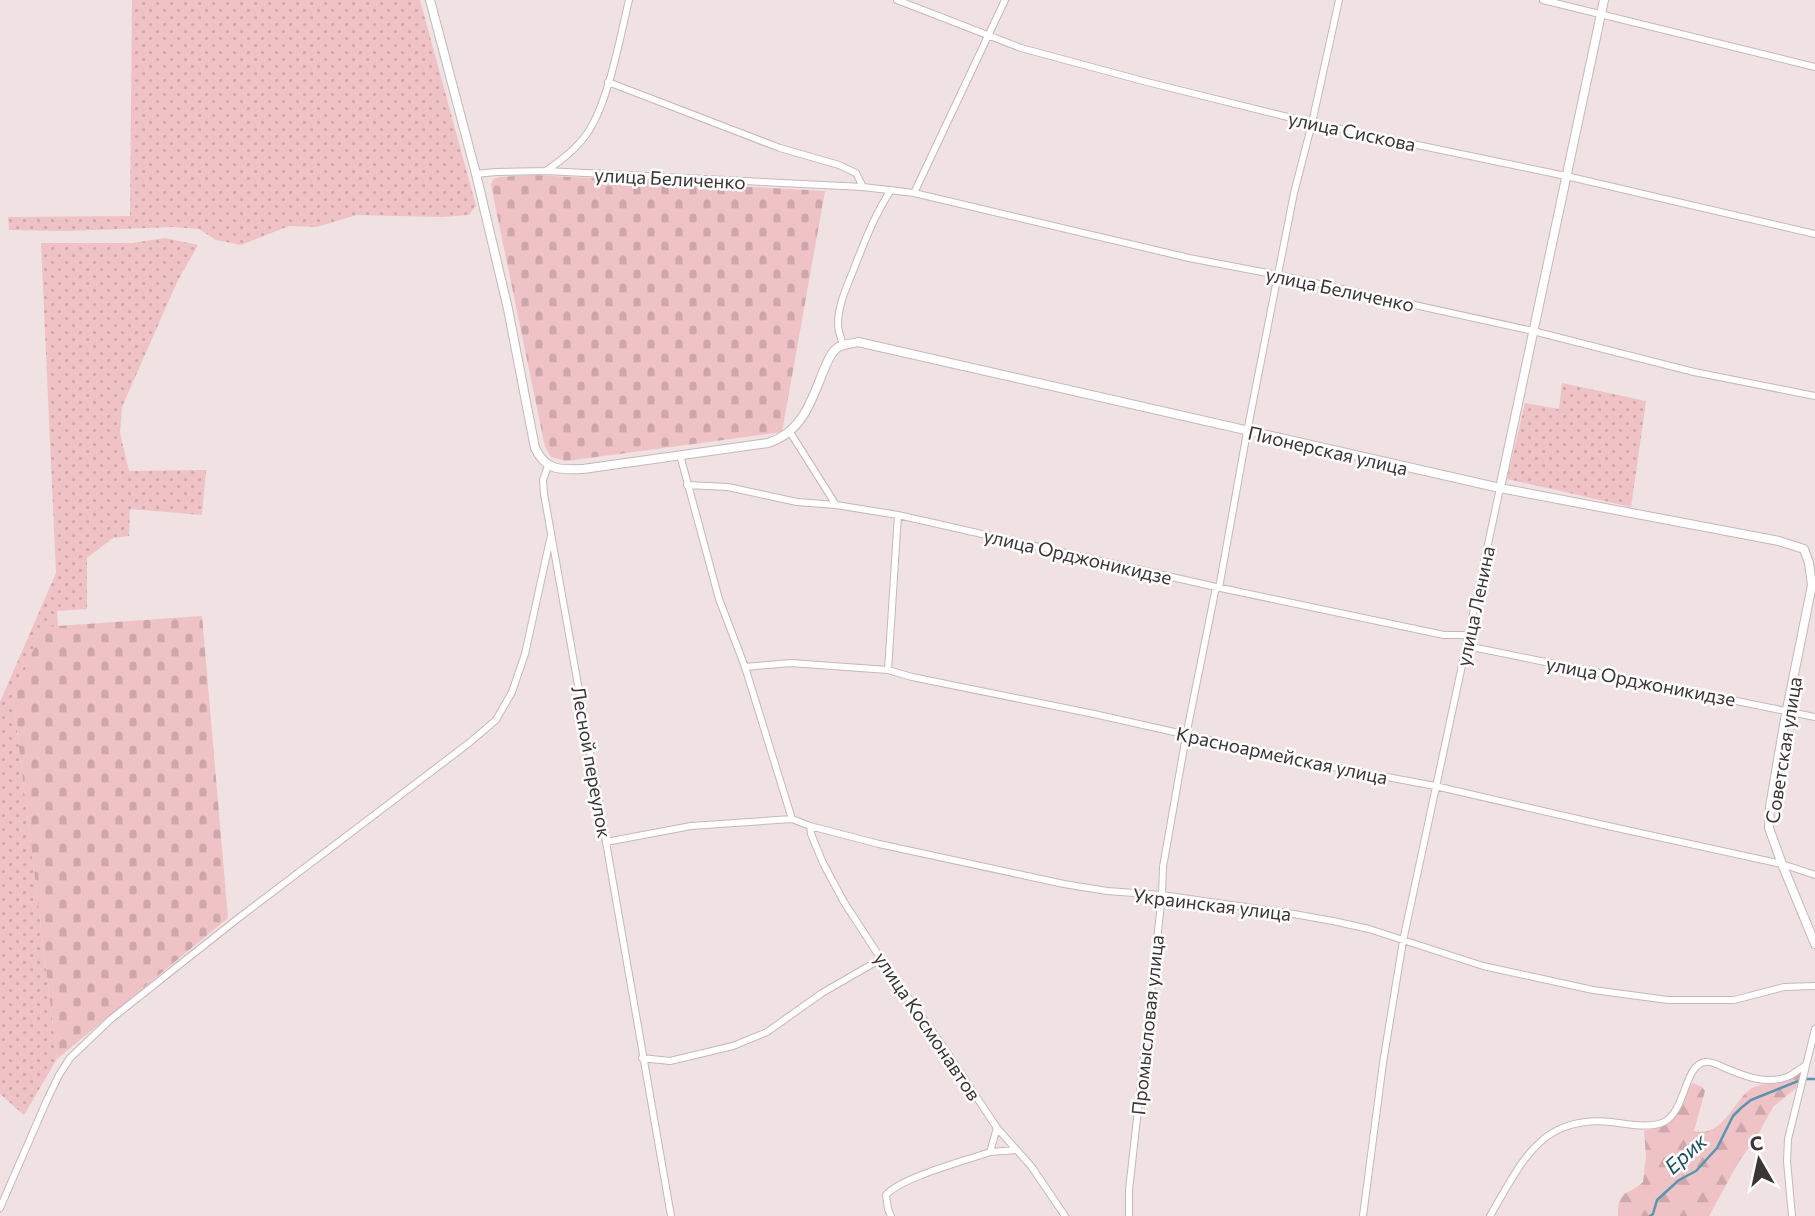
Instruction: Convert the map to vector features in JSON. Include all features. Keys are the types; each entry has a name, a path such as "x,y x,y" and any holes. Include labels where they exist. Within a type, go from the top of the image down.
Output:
{"street":[{"path":"430,0 477,174 508,309 535,448 540,459 548,466 568,470 583,469 768,443 781,439 790,432 803,417 814,396 829,357 844,345 838,332 840,305 869,230 891,190"},
{"path":"546,171 568,155 587,134 599,112 629,0"},
{"name":"улица Сискова","path":"897,0 1021,48 1134,78 1312,123 1566,176 1815,234"},
{"path":"914,193 1005,0"},
{"name":"Промысловая улица","path":"1129,1216 1129,1190 1163,867 1186,736 1294,193 1339,0"},
{"path":"1542,0 1815,67"},
{"name":"улица Ленина","path":"1363,1216 1383,1063 1403,941 1604,0"},
{"path":"608,82 780,148 839,165 856,173 863,187"},
{"name":"улица Беличенко","path":"477,174 546,171 863,187 914,193 1176,255 1533,331 1694,372 1815,396"},
{"name":"Пионерская улица","path":"844,345 858,342 1500,488 1779,541 1815,551"},
{"path":"790,432 836,505"},
{"path":"680,455 719,600 745,667 792,819"},
{"name":"Лесной переулок","path":"548,466 543,480 544,494 671,1216"},
{"name":"улица Орджоникидзе","path":"687,485 728,487 797,502 898,515 1444,635 1468,635"},
{"path":"888,670 898,515"},
{"path":"0,1208 47,1100 70,1058 111,1019 496,720 512,692 525,654 551,535"},
{"name":"Советская улица","path":"1804,550 1812,585 1770,807 1769,828 1815,944"},
{"name":"улица Орджоникидзе","path":"1467,646 1815,717"},
{"name":"Красноармейская улица","path":"745,667 791,663 888,670 1313,763 1436,786 1782,864 1815,875"},
{"name":"Украинская улица","path":"607,842 691,826 792,819 879,844 1064,884 1107,891 1162,895 1333,921 1369,929 1483,966 1592,990 1668,1000 1734,1000 1784,987 1815,986"},
{"name":"улица Космонавтов","path":"810,826 811,834 844,902 997,1128 1031,1166 1065,1216"},
{"path":"642,1058 670,1061 733,1046 767,1032 822,993 881,958"},
{"path":"1792,1216 1788,1139 1815,1029"},
{"path":"1490,1216 1533,1147 1556,1130 1603,1121 1648,1126 1661,1124 1669,1119 1680,1104 1690,1075 1697,1065 1706,1062 1765,1081 1786,1077 1805,1066"},
{"path":"989,1152 997,1128"},
{"path":"891,1216 886,1195 892,1188 989,1152 1017,1150"}],"green space":[{"path":"132,0 420,0 476,206 469,215 357,215 317,227 289,226 241,245 216,240 199,229 174,227 9,230 8,217 130,216"},
{"path":"535,175 825,191 782,432 566,461 551,457 545,447 491,185 493,179 500,177"},
{"path":"165,238 198,245 177,282 122,407 120,433 129,471 206,470 202,515 130,509 129,536 113,538 87,558 87,609 57,611 58,626 43,628 13,698 57,1059 24,1115 0,1094 0,702 56,573 41,243 132,243"},
{"path":"1562,383 1646,401 1631,507 1507,479 1525,403 1559,409"},
{"path":"202,616 228,918 57,1059 13,698 43,627"},
{"path":"1802,1072 1796,1088 1773,1107 1709,1216 1618,1216 1622,1196 1643,1182 1646,1156 1644,1131 1672,1120 1693,1083 1705,1091 1694,1131 1703,1132 1719,1125 1753,1087 1782,1082"}],"waterway":[{"name":"Ерик","path":"1650,1216 1657,1200 1679,1180 1696,1171 1717,1148 1733,1116 1741,1108 1751,1100 1803,1079 1815,1079"}]}
